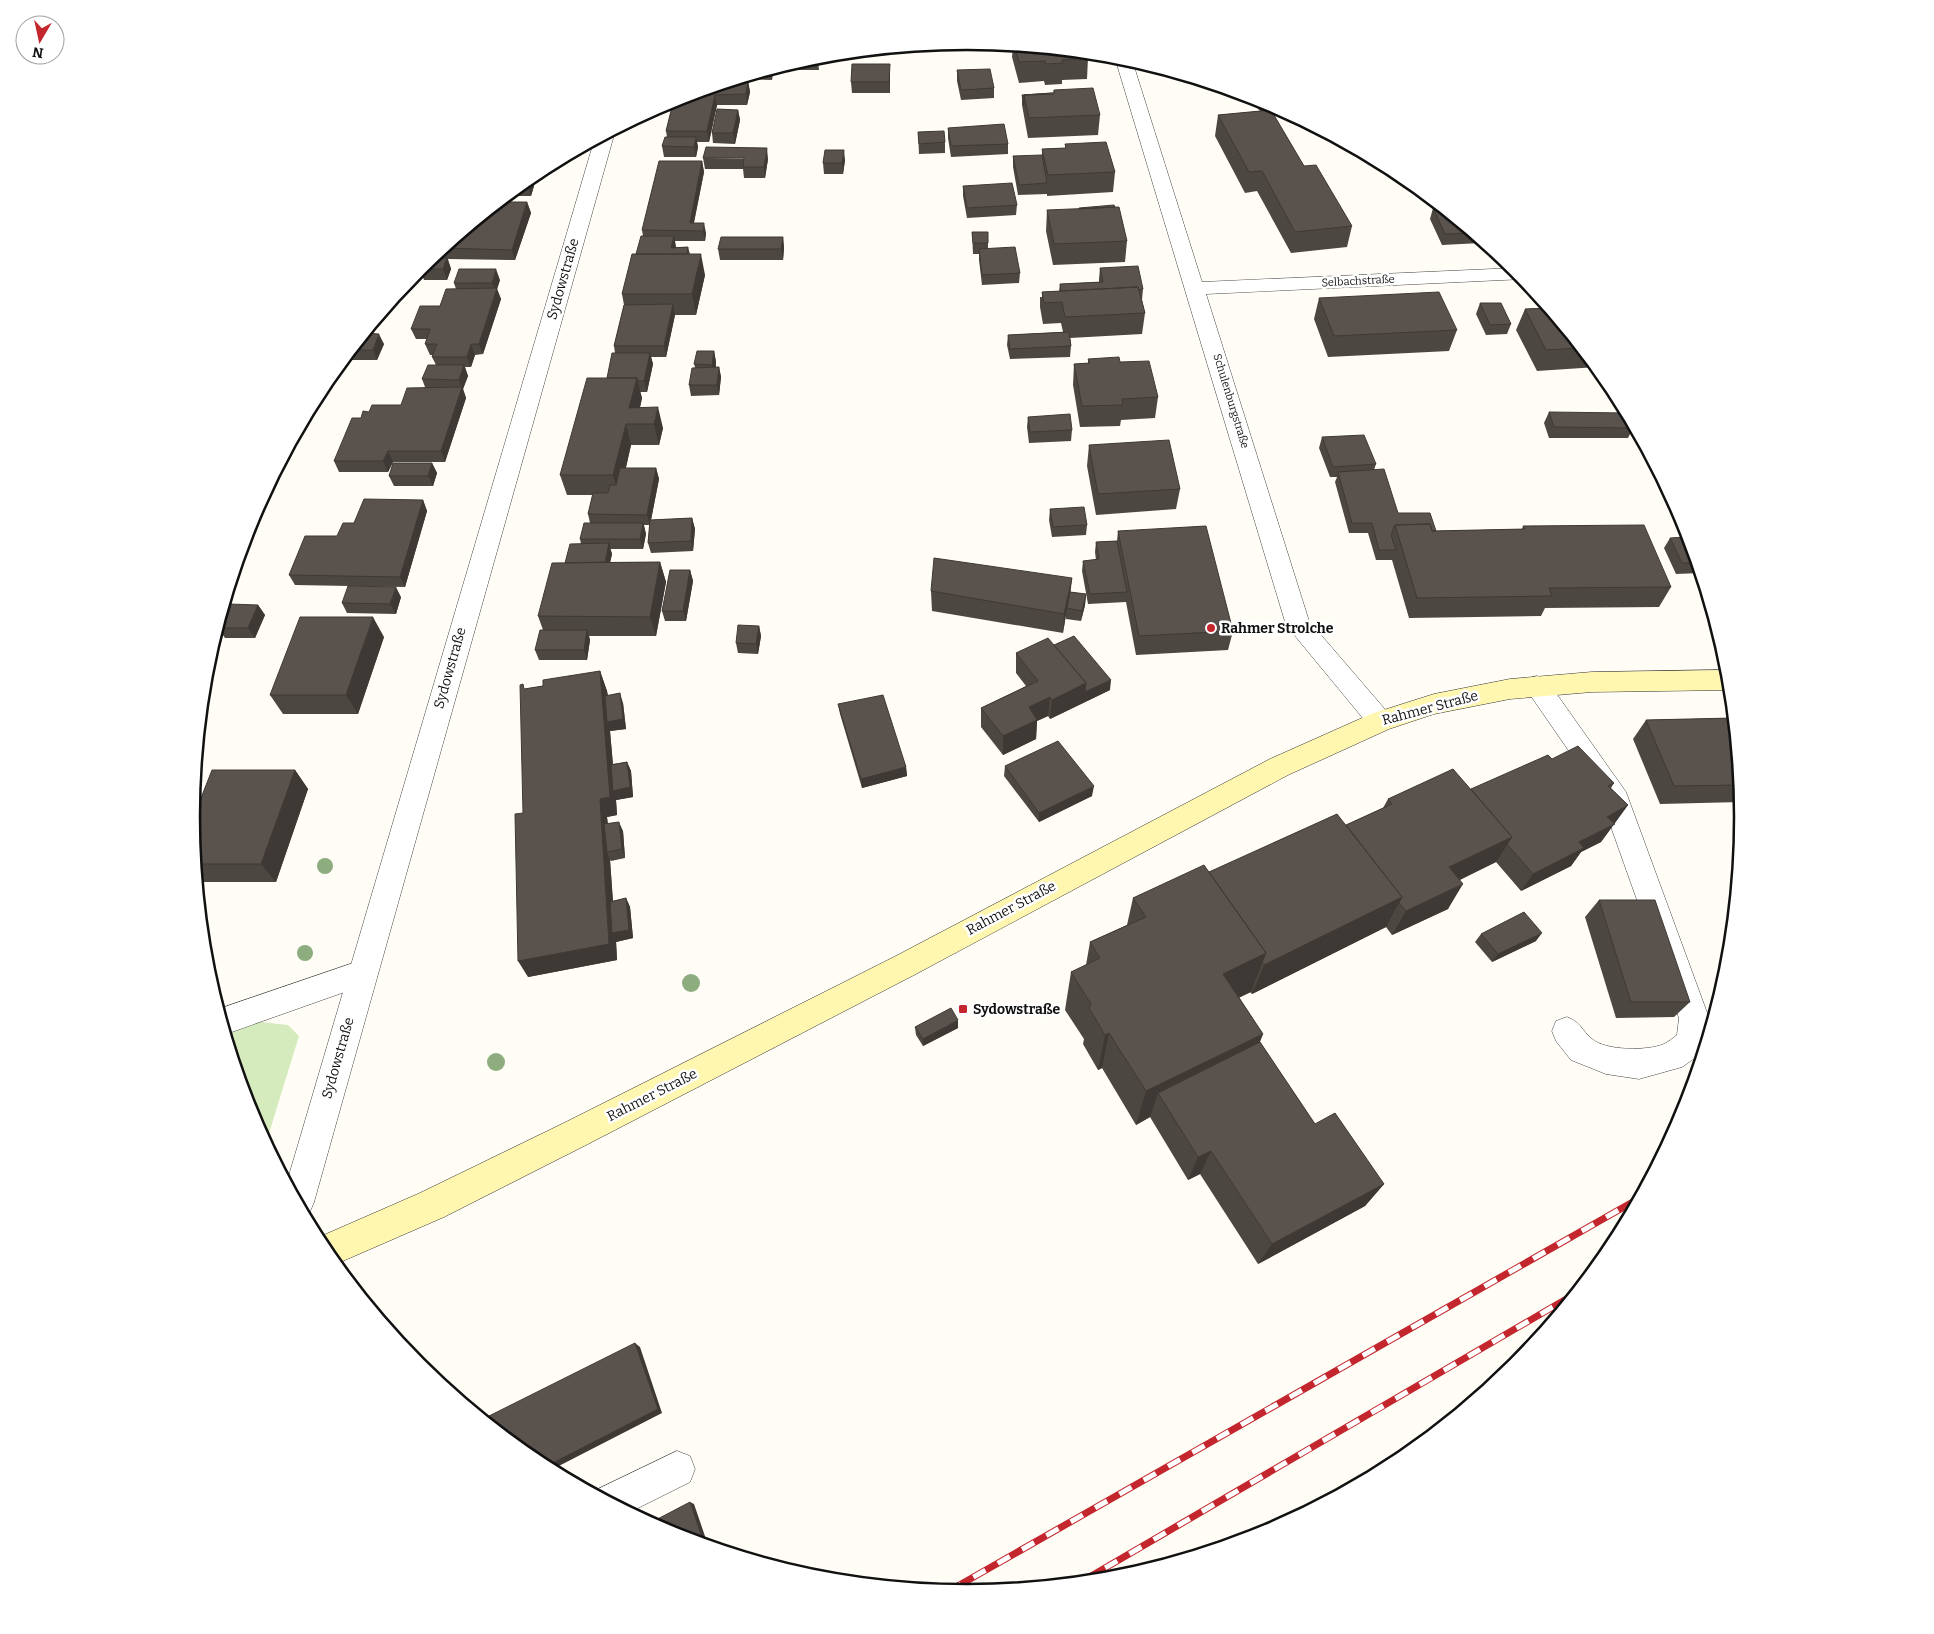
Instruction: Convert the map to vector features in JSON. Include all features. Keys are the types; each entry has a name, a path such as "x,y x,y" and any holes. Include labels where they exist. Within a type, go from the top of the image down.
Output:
{"main road":[{"name":"Rahmer Straße","path":"333,1249 432,1206 577,1133 904,966 1279,767 1380,721 1443,702 1537,686 1592,682 1721,680"}],"street":[{"name":"Schulenburgstraße","path":"1126,67 1196,288 1298,625 1380,721"},
{"name":"Sydowstraße","path":"300,1195 362,972 602,143"},
{"name":"Selbachstraße","path":"1196,288 1508,274"},
{"path":"1537,686 1612,792 1694,1018 1691,1043 1671,1056 1639,1064 1606,1060 1582,1050 1567,1031"},
{"path":"227,1020 362,972"},
{"path":"617,1499 677,1469"}],"green space":[{"path":"252,1021 288,1025 299,1036 269,1134 258,1111 230,1029"},
{"path":"1362,1474 1350,1481 1302,1507"}],"building":[{"path":"1016,52 1078,59 1062,60 1063,63 1046,64 1045,61 1019,62"},
{"path":"852,64 890,64 889,82 851,82"},
{"path":"990,69 994,88 961,90 957,70"},
{"path":"748,82 746,94 715,95 707,131 666,131 672,109"},
{"path":"1093,88 1100,115 1029,118 1024,95 1054,94 1054,90"},
{"path":"717,109 738,110 733,133 712,133"},
{"path":"1266,110 1273,114 1304,166 1316,165 1352,226 1295,232 1262,171 1249,172 1218,115"},
{"path":"1004,124 1008,144 951,146 948,128"},
{"path":"944,131 945,142 919,144 918,132"},
{"path":"665,137 696,137 694,147 662,146"},
{"path":"1106,142 1115,172 1048,175 1042,149 1066,148 1065,144"},
{"path":"706,147 767,148 764,167 743,167 744,158 703,158"},
{"path":"825,150 844,150 842,163 823,163"},
{"path":"1042,155 1047,183 1019,185 1013,156"},
{"path":"659,161 702,161 690,223 704,223 703,231 642,230"},
{"path":"1012,183 1017,205 967,208 963,186"},
{"path":"508,202 527,202 512,250 452,248"},
{"path":"1114,205 1115,207 1079,209 1079,208"},
{"path":"1119,207 1127,241 1054,244 1047,210"},
{"path":"1433,208 1465,233 1445,234"},
{"path":"972,232 988,232 988,243 973,243"},
{"path":"641,236 674,236 671,248 688,247 687,254 636,254"},
{"path":"721,237 783,237 781,249 718,249"},
{"path":"1015,247 1020,273 982,275 979,249"},
{"path":"632,254 701,254 692,294 622,294"},
{"path":"442,258 447,258 443,269 431,269"},
{"path":"1138,266 1143,289 1139,290 1138,287 1061,291 1060,284 1103,282 1100,268"},
{"path":"459,269 496,269 492,283 454,283"},
{"path":"1138,287 1145,313 1065,317 1062,302 1044,303 1042,292"},
{"path":"497,288 479,344 471,344 467,357 432,357 437,344 425,344 430,329 411,329 420,306 440,306 446,289"},
{"path":"1439,292 1457,330 1334,336 1319,298"},
{"path":"1480,303 1501,303 1511,324 1490,325"},
{"path":"673,304 664,346 614,346 624,305"},
{"path":"1541,308 1575,348 1546,350 1525,309"},
{"path":"1069,332 1071,346 1010,349 1008,335"},
{"path":"372,333 379,334 373,350 358,350"},
{"path":"697,351 714,351 712,365 694,364"},
{"path":"612,353 650,353 644,381 638,381 637,378 607,378"},
{"path":"1119,357 1120,362 1149,361 1158,397 1122,399 1123,405 1082,406 1074,364 1090,363 1088,359"},
{"path":"428,365 464,365 459,380 422,379"},
{"path":"719,367 717,385 689,385 692,368"},
{"path":"587,378 637,378 629,408 658,407 654,424 626,424 613,475 560,475"},
{"path":"462,387 441,451 388,451 383,461 334,461 352,418 361,418 363,411 369,412 372,405 401,405 407,388"},
{"path":"1549,412 1618,413 1627,428 1554,427"},
{"path":"1070,414 1072,430 1030,432 1028,417"},
{"path":"1364,435 1376,464 1333,467 1322,437"},
{"path":"1169,440 1180,489 1098,494 1089,445"},
{"path":"393,463 432,463 428,476 389,476"},
{"path":"620,468 656,468 647,515 588,514 593,493 608,493 610,485 616,485"},
{"path":"1384,469 1398,513 1430,513 1436,531 1432,531 1430,524 1395,525 1391,535 1396,550 1379,550 1372,523 1352,523 1338,472"},
{"path":"364,499 423,500 400,577 289,575 305,536 337,536 343,523 354,523"},
{"path":"1084,507 1087,525 1053,527 1050,509"},
{"path":"692,518 691,541 648,543 650,520"},
{"path":"584,523 643,523 640,539 580,539"},
{"path":"1430,524 1432,531 1525,529 1523,526 1644,525 1671,587 1549,588 1552,596 1417,598 1395,525"},
{"path":"1206,526 1233,631 1139,636 1118,531"},
{"path":"1681,537 1690,563 1682,563 1670,538"},
{"path":"1117,541 1127,592 1090,594 1083,561 1099,559 1096,542"},
{"path":"609,543 605,562 565,563 570,544"},
{"path":"934,558 1072,578 1064,614 931,591"},
{"path":"660,562 650,617 538,616 552,563"},
{"path":"670,570 690,570 683,611 662,611"},
{"path":"348,586 396,587 390,604 342,603"},
{"path":"1070,592 1086,594 1082,611 1067,608"},
{"path":"230,604 258,605 248,628 224,628"},
{"path":"300,617 373,617 346,695 270,695"},
{"path":"738,625 759,626 756,644 736,643"},
{"path":"540,630 587,630 584,650 535,650"},
{"path":"1074,636 1111,680 1085,692 1086,683 1054,645"},
{"path":"1048,638 1086,683 1052,700 1050,697 1029,707 1037,720 1003,736 981,708 1038,681 1016,653"},
{"path":"600,671 610,797 600,799 609,944 518,961 515,814 523,813 520,685 523,684 524,689 543,686 543,680"},
{"path":"620,693 623,719 607,722 605,696"},
{"path":"883,695 906,767 861,779 838,704"},
{"path":"1727,718 1733,785 1674,786 1646,720"},
{"path":"1058,741 1094,786 1039,813 1005,766"},
{"path":"1578,746 1614,783 1608,786 1628,805 1607,817 1615,824 1579,842 1584,848 1533,874 1507,844 1512,837 1471,789 1548,755 1552,759"},
{"path":"627,762 630,787 613,791 611,765"},
{"path":"1453,769 1512,837 1449,867 1463,884 1406,911 1399,903 1402,897 1346,825 1392,804 1388,799"},
{"path":"212,770 295,770 261,864 202,864 201,799"},
{"path":"1337,814 1402,897 1264,965 1262,963 1266,953 1209,872"},
{"path":"619,822 622,849 607,852 604,824"},
{"path":"1204,865 1266,953 1223,974 1263,1034 1146,1091 1109,1033 1105,1035 1089,1008 1091,1004 1071,972 1100,958 1090,942 1146,917 1133,898"},
{"path":"626,898 629,930 612,933 610,902"},
{"path":"1599,900 1655,900 1690,1002 1631,1002"},
{"path":"1524,912 1542,933 1498,954 1481,934"},
{"path":"951,1008 958,1020 923,1039 915,1027"},
{"path":"1260,1042 1315,1124 1335,1113 1384,1184 1272,1244 1211,1151 1198,1157 1158,1093"},
{"path":"635,1343 658,1409 553,1463 488,1416"},
{"path":"690,1502 701,1536 673,1526 658,1519"}],"railway":[{"path":"962,1584 1629,1204"},
{"path":"1098,1572 1561,1302"}],"place":[{"name":"Rahmer Strolche","path":"1211,628"},
{"name":"Sydowstraße","path":"963,1009"}]}
